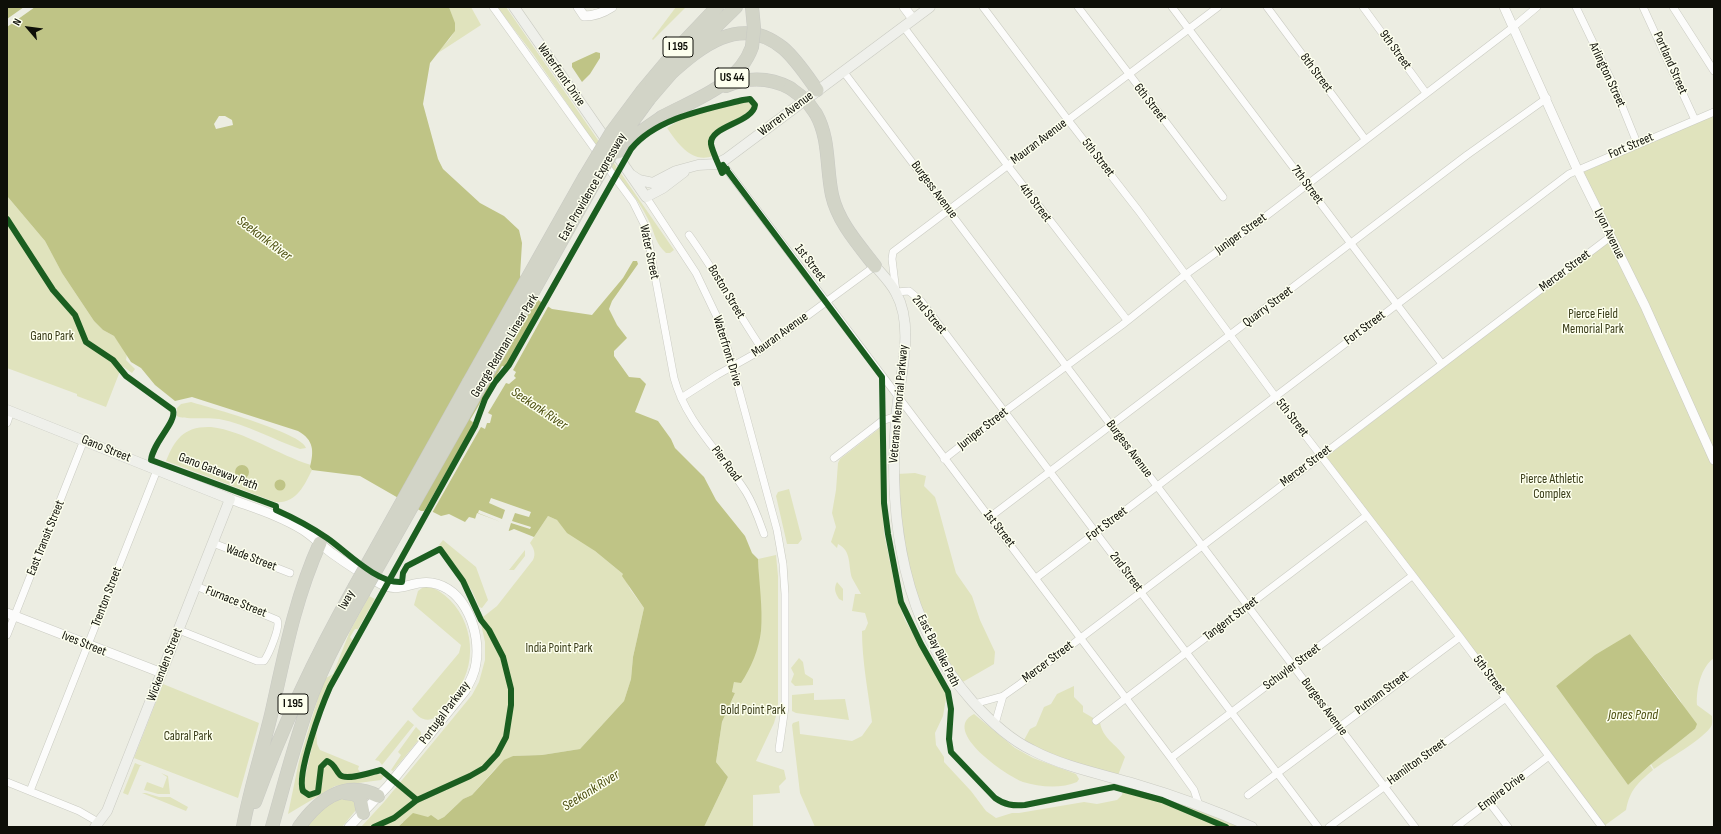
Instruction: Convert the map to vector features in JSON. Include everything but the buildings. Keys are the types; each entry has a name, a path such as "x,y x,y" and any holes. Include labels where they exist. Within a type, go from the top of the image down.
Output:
{"highway":[{"name":"East Providence Expressway","path":"474,385 646,95 679,47 717,7"},
{"name":"East Providence Expressway","path":"474,385 599,153 646,95 668,76 698,43 736,7"},
{"name":"US 44","path":"594,183 623,147 642,130 662,117 701,97 732,78 744,64 752,47 754,28 752,7"},
{"path":"668,76 691,55 713,41 728,35 749,34 767,39 783,48 817,90"},
{"path":"701,97 732,83 753,79 775,82 790,88 806,100 816,114 824,132 829,178 836,208 850,233 875,266"},
{"name":"Iway","path":"246,827 270,760 295,700 317,655 359,591 474,385"},
{"path":"243,827 251,786 269,723 297,603 306,576 320,543"},
{"name":"Iway","path":"273,827 300,730 313,693 359,591"},
{"path":"299,827 314,808 327,798 339,793 356,789 378,796"},
{"path":"339,793 357,796 361,800 363,812"}],"main road":[{"name":"Waterfront Drive","path":"514,7 646,197"},
{"name":"Warren Avenue","path":"658,181 676,171 721,162 913,18 930,7"},
{"path":"646,197 663,188 689,168"},
{"path":"630,174 649,183 658,181"},
{"path":"646,197 658,181"},
{"name":"Veterans Memorial Parkway","path":"875,266 896,292 903,316 905,336 896,416 893,462 899,546 906,575 927,633 946,667 974,704 1012,738 1032,750 1064,763 1200,805 1252,827"},
{"name":"Gano Street","path":"9,410 230,499"},
{"name":"Wickenden Street","path":"96,825 107,811 230,499"}],"street":[{"name":"Water Street","path":"493,7 633,202 642,219 648,234 674,378 681,398"},
{"path":"578,7 584,16 599,14 612,7"},
{"path":"904,7 913,18"},
{"name":"5th Street","path":"984,7 1068,120 1138,210 1275,396 1412,576 1460,636 1602,827"},
{"name":"6th Street","path":"1078,7 1128,75 1223,197"},
{"name":"7th Street","path":"1172,7 1187,29 1442,364"},
{"name":"Mauran Avenue","path":"896,292 892,262 893,252 1218,7"},
{"name":"8th Street","path":"1267,7 1366,139"},
{"name":"9th Street","path":"1363,7 1426,93"},
{"name":"Lyon Avenue","path":"1504,7 1512,28 1547,98 1577,168 1645,306 1714,460"},
{"name":"Juniper Street","path":"944,460 1004,412 1185,275 1253,226 1512,28 1537,7"},
{"name":"Arlington Street","path":"1576,7 1614,86 1637,143"},
{"name":"Portland Street","path":"1643,7 1695,120"},
{"path":"1673,7 1714,71"},
{"name":"4th Street","path":"903,26 1008,166 1127,320"},
{"name":"Burgess Avenue","path":"843,71 1065,366 1112,425 1385,786 1414,827"},
{"name":"Quarry Street","path":"990,517 1468,155 1547,98"},
{"name":"Fort Street","path":"1036,578 1577,168 1714,112"},
{"name":"1st Street","path":"721,162 944,460 990,517 1171,758 1194,790 1200,805"},
{"name":"Waterfront Drive","path":"646,197 703,285 720,323 777,530 783,564 785,594 785,707 779,749"},
{"name":"Boston Street","path":"689,236 710,265 734,307 762,349"},
{"name":"Mercer Street","path":"974,704 1003,696 1610,237"},
{"name":"Mauran Avenue","path":"681,398 762,349 875,266"},
{"name":"2nd Street","path":"896,292 908,291 921,302 1318,827"},
{"name":"Pier Road","path":"681,398 704,435 746,492 764,534"},
{"path":"7,423 9,410"},
{"path":"834,458 882,421 896,416"},
{"name":"East Transit Street","path":"7,635 11,614 84,440"},
{"name":"Trenton Street","path":"30,791 157,470"},
{"name":"Gano Street","path":"230,499 292,524 320,543 333,554 376,582 396,588"},
{"name":"Tangent Street","path":"1096,721 1366,516"},
{"name":"Wade Street","path":"213,543 290,572"},
{"name":"Schuyler Street","path":"1171,758 1412,576"},
{"name":"Portugal Parkway","path":"349,827 378,796 465,691 474,673 478,653 470,616 459,599 449,590 437,584 426,582 396,588"},
{"name":"Furnace Street","path":"179,630 261,662 264,661 270,651 278,626 276,620 196,586"},
{"name":"Ives Street","path":"11,614 162,674"},
{"name":"Putnam Street","path":"1248,795 1460,636"},
{"path":"995,724 1003,696"},
{"name":"Hamilton Street","path":"1329,827 1506,698"},
{"name":"Empire Drive","path":"1456,827 1549,756"},
{"path":"7,782 90,816 96,825"},
{"path":"1489,802 1508,827"}],"green space":[{"path":"449,7 471,7 481,25 435,55 453,34 454,24"},
{"path":"497,7 506,7 674,250 670,253 666,253 660,246 647,217 637,201 621,182 533,54"},
{"path":"676,7 686,7 653,40 652,39"},
{"path":"746,101 752,104 751,110 714,133 711,138 709,144 713,156 705,158 691,154 680,145 667,128 684,117"},
{"name":"Pierce Athletic Complex","path":"1714,114 1714,658 1709,662 1700,679 1697,699 1697,705 1712,716 1712,724 1711,727 1699,739 1654,769 1651,764 1695,729 1680,700 1630,634 1556,686 1628,785 1650,765 1653,770 1635,787 1626,810 1604,826 1325,458 1611,239 1581,173"},
{"name":"Gano Park","path":"7,196 45,241 62,273 94,321 103,330 114,336 127,354 126,360 135,369 132,373 122,366 106,407 77,396 77,394 7,368"},
{"path":"191,402 273,428 301,442 306,448 300,449 229,421 214,418 185,418 177,416 177,408 181,404"},
{"path":"211,427 236,433 311,465 312,470 306,482 294,497 282,502 275,502 166,461 173,446 182,435 194,429"},
{"path":"880,428 884,533 898,601 905,620 947,693 943,716 935,733 936,745 944,757 944,762 971,791 986,811 996,818 1012,813 1084,802 1097,804 1117,800 1122,795 1125,781 1253,827 815,827 800,793 793,723 799,721 800,734 852,741 862,736 872,722 862,642 862,631 865,630 868,623 865,613 852,611 855,594 861,594 852,578 848,555 842,547 838,544 837,548 831,542 836,527 832,513 836,490 838,463 840,459"},
{"path":"915,473 926,476 924,486 935,497 956,573 972,596 980,620 995,652 994,664 961,683 926,623 901,543 897,474"},
{"path":"789,489 802,539 798,544 787,544 776,496 778,492"},
{"name":"India Point Park","path":"548,516 557,520 565,529 623,574 630,589 644,608 633,657 631,679 624,701 580,749 542,755 513,756 495,769 472,795 463,799 444,817 438,820 403,822 398,827 361,827 384,802 472,695 479,682 485,660 485,642 481,624 483,617 497,606 533,560 534,551 530,543"},
{"path":"443,540 476,567 488,600 482,608 479,607 472,591 458,569 439,545"},
{"path":"525,550 525,556 514,570 509,570"},
{"name":"Bold Point Park","path":"776,555 778,576 778,709 774,723 756,761 784,770 786,779 779,786 780,793 753,795 753,827 704,827 728,777 716,762 722,722 735,693 732,692 734,682 761,631 758,559"},
{"path":"837,582 843,589 843,601 839,599 836,593 835,587"},
{"path":"426,585 439,591 450,600 459,611 469,637 470,651 469,665 464,679 439,714 429,720 420,717 412,709 459,653 461,645 414,605 418,591"},
{"path":"369,596 375,599 358,629 355,629 350,637 353,641 334,675 311,730 305,748 299,787 306,796 315,796 322,785 323,767 327,764 340,778 343,779 348,780 374,774 384,776 381,780 335,786 288,814 299,761 321,688 326,678 333,674 350,631"},
{"path":"799,658 803,662 805,674 813,679 813,685 795,686 791,682 794,674 791,668"},
{"name":"Cabral Park","path":"163,684 259,723 238,798 134,758"},
{"path":"1074,686 1074,697 1083,706 1083,712 1100,722 1101,728 1106,737 1125,757 1117,778 1095,773 1023,742 1030,729 1036,726 1044,707 1051,704 1057,694"},
{"path":"814,693 814,700 845,699 849,720 796,713 792,711 792,695"},
{"path":"974,714 1015,748 1033,758 1076,774 1079,779 1077,782 1064,786 1043,786 1023,782 1015,778 992,762 970,741 965,731 966,722"},
{"path":"408,720 414,725 382,765 379,761 375,760"},
{"path":"416,727 421,732 421,737 393,771 391,770 401,755 398,752"},
{"path":"316,729 317,744 320,750 359,766 358,769 360,772 345,774 339,770 335,763 326,759 320,765 316,790 309,793 305,791 303,786"},
{"path":"135,763 142,766 140,766 128,795 123,793"},
{"path":"161,773 168,776 170,794 158,794 144,790 147,782 163,788 167,777"},
{"path":"142,793 159,797 170,797 188,807 186,811"},
{"path":"342,797 354,801 356,810 342,827 304,827 318,810"}],"water":[{"name":"Seekonk River","path":"7,7 449,7 455,23 455,31 430,63 423,104 438,159 443,169 480,203 504,216 519,230 522,243 520,275 522,282 532,296 552,309 592,315 623,278 633,261 637,261 638,264 612,301 609,309 617,325 627,338 614,351 614,356 629,377 640,378 646,384 635,412 658,421 671,439 675,448 704,477 716,500 745,536 752,553 758,559 762,613 760,638 754,658 745,677 741,683 734,682 732,692 735,693 722,722 716,762 728,777 704,827 398,827 413,813 428,817 431,815 438,820 444,817 463,799 472,795 504,760 513,756 542,755 580,749 624,701 631,679 633,657 644,608 622,576 623,574 595,551 567,533 557,520 548,516 534,537 514,529 509,531 469,517 465,522 449,514 441,516 431,511 421,511 360,476 312,470 310,467 312,446 307,438 298,431 192,397 175,401 155,385 141,368 131,362 114,336 103,330 94,321 62,273 45,241 7,196","holes":["219,116 225,116 232,120 233,125 216,129 214,124"]},
{"path":"596,52 600,53 600,58 590,74 582,82 572,67 572,63"},
{"path":"242,465 247,467 249,472 247,477 242,479 237,477 235,472 237,467"},
{"path":"280,479 284,481 286,485 284,489 280,491 276,489 274,485 276,481"},
{"name":"Jones Pond","path":"1630,634 1697,724 1695,729 1650,765 1628,785 1556,686 1595,655"}],"pier":[{"path":"24,7 35,7 7,27 7,19"},
{"path":"543,302 549,305 513,370 516,372 514,376 516,378 509,384 506,383 488,413 492,415 490,423 487,423 485,429 481,427 432,513 423,513 474,423 470,420 502,366 506,367"},
{"path":"491,498 531,512 529,517 515,513 512,521 531,527 530,529 511,523 508,533 477,521 475,519 477,513 501,522 478,513 479,510 502,519 505,510 489,503"}],"cycle path":[{"name":"George Redman Linear Park","path":"417,800 381,770 354,777 343,777 332,764 327,761 321,767 318,792 309,795 303,791 302,782 306,755 321,708 330,687 475,426 485,399 495,382 509,365 631,149 642,138 668,122 698,111 750,99 755,105 752,111 740,121 724,128 712,138 711,144 722,173 727,169"},
{"name":"East Bay Bike Path","path":"723,165 882,377 884,503 888,534 901,602 921,644 948,692 951,709 949,739 951,752 995,798 1006,804 1025,805 1114,787 1162,800 1226,827"},
{"name":"Gano Gateway Path","path":"7,219 53,290 75,315 86,342 113,360 126,376 173,410 172,420 156,446 151,460 276,506 276,510 321,534 362,566 382,578 402,582 403,573 407,566 440,549 463,581 481,620 489,630 503,657 511,689 511,705 506,737 497,754 484,768 417,800 394,818 374,827"}],"park label":[{"name":"Pierce Field Memorial Park","path":"1593,322"}]}
